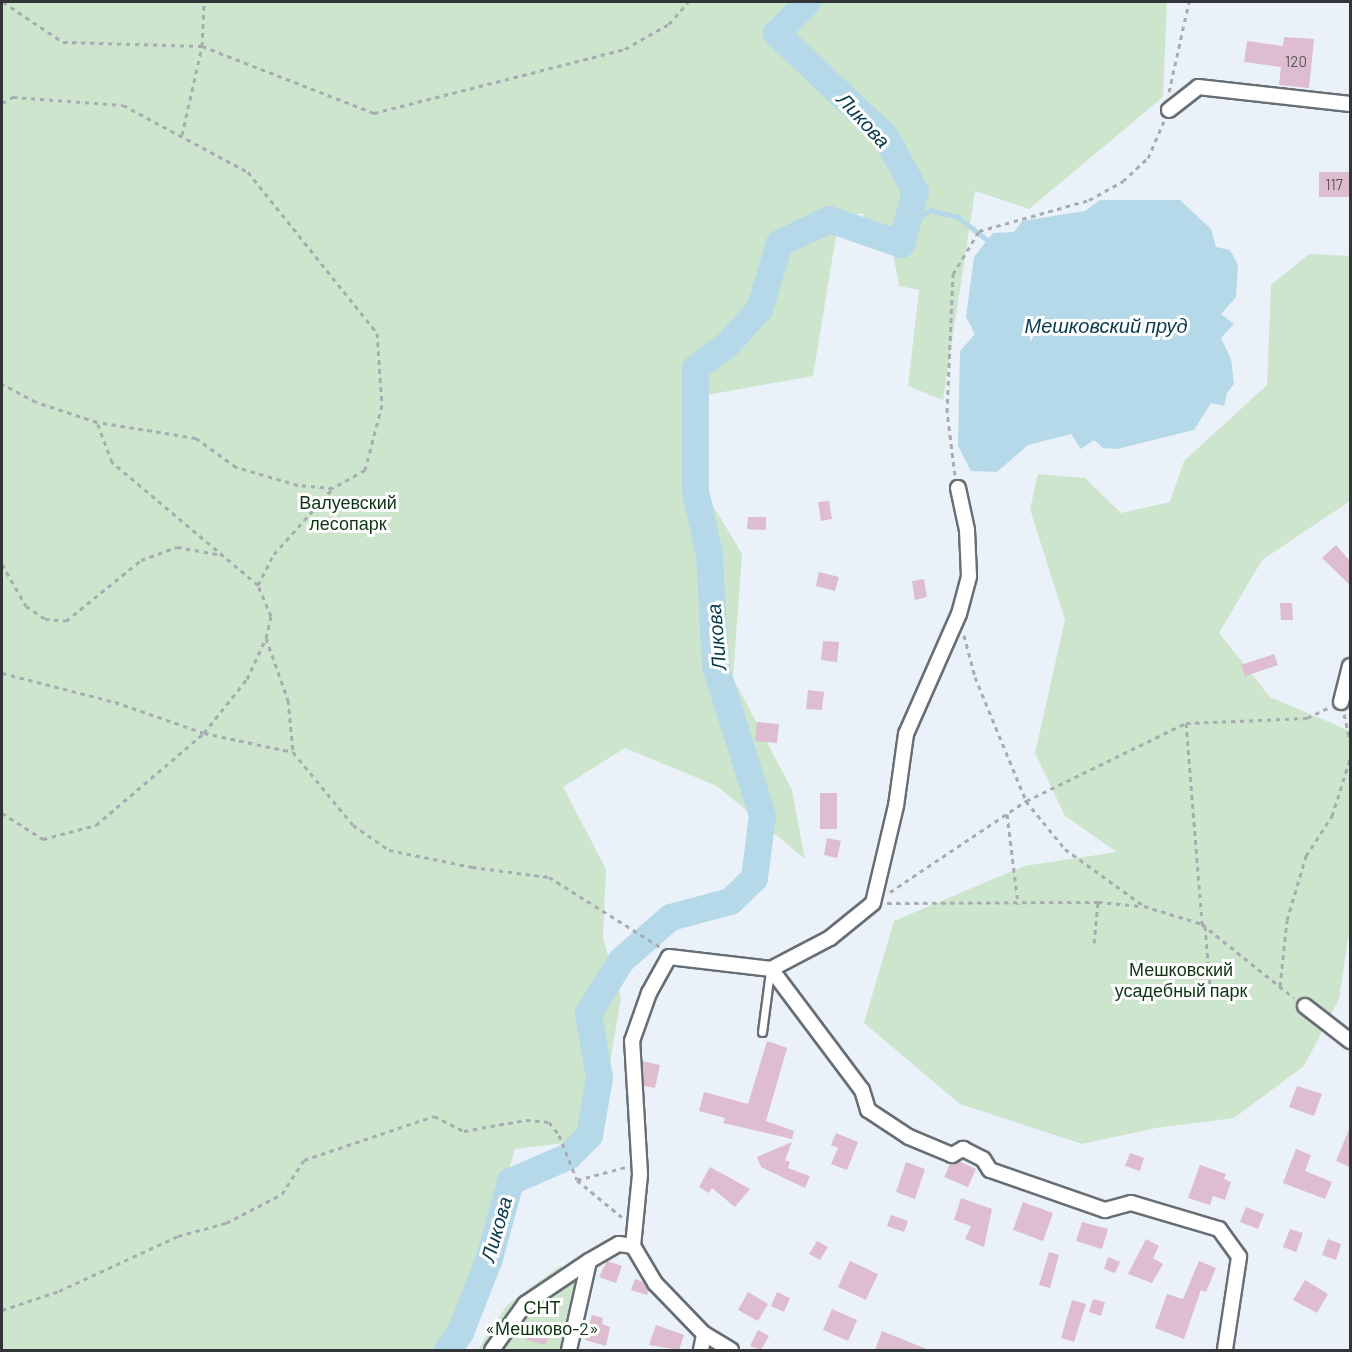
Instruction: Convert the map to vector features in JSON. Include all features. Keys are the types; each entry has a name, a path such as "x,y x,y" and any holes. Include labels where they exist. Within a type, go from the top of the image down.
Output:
{"street":[{"path":"1169,110 1198,87 1350,104"},
{"path":"731,1350 704,1334 655,1283 633,1246 639,1163 632,1041 649,993 669,957 771,969 830,938 873,903 896,806 906,734 959,614 969,576 967,531 958,489"},
{"path":"1341,702 1350,666"},
{"path":"771,969 862,1089 868,1110 909,1137 952,1155 963,1149 983,1159 990,1170 1105,1210 1131,1203 1220,1228 1239,1257 1225,1350"},
{"path":"1305,1006 1350,1041"},
{"path":"492,1350 525,1304 589,1261 619,1244 633,1246"},
{"path":"569,1350 589,1261"},
{"path":"701,1350 704,1334"}],"lane":[{"path":"762,1032 771,969"}],"path":[{"path":"3,2 63,42 202,46 374,113 625,49 669,24 688,2"},
{"path":"182,136 202,46 204,2"},
{"path":"958,489 947,412 953,274 979,231 1089,200 1123,181 1148,158 1169,110 1179,36 1189,2"},
{"path":"2,103 13,97 123,105 248,172 377,333 382,405 365,470 333,488 274,554 258,585"},
{"path":"2,384 36,402 97,422 196,438 236,467 298,484 333,488"},
{"path":"2,813 43,839 96,825 204,733 248,679 266,638 271,616 258,585 112,462 97,422"},
{"path":"2,564 26,606 45,620 66,621 141,560 177,547 223,556"},
{"path":"959,614 975,677 1026,801 1065,849 1144,906"},
{"path":"266,638 288,700 293,752 353,825 389,850 549,877 663,949"},
{"path":"2,673 116,702 204,733 293,752"},
{"path":"873,903 1026,801 1186,723 1307,718 1341,702 1350,739"},
{"path":"1186,723 1210,987"},
{"path":"1280,986 1287,920 1306,856 1332,816 1350,759"},
{"path":"1007,814 1017,904"},
{"path":"873,903 1098,902 1144,906 1203,925 1305,1006"},
{"path":"1095,943 1098,902"},
{"path":"2,1310 59,1291 178,1236 226,1222 282,1194 304,1161 434,1116 464,1131 526,1120 549,1122 559,1136 570,1168 577,1180 633,1227"},
{"path":"577,1180 639,1163"}],"green space":[{"name":"Валуевский лесопарк","path":"2,2 1167,2 1163,97 1029,209 975,191 943,400 908,386 919,290 899,286 893,253 879,246 862,213 839,218 813,376 690,398 692,470 742,554 733,678 792,790 805,859 717,786 625,748 563,787 606,869 603,938 621,998 597,1139 515,1149 476,1285 441,1350 2,1350"},
{"name":"Мешковский усадебный парк","path":"1309,254 1350,256 1350,501 1262,560 1219,633 1270,697 1350,731 1350,926 1339,999 1304,1066 1234,1118 1156,1128 1082,1144 960,1104 864,1023 894,921 1024,866 1117,852 1065,816 1035,753 1065,620 1030,509 1038,474 1085,478 1121,513 1170,502 1184,461 1267,385 1271,285"},
{"name":"СНТ «Мешково-2»","path":"560,1266 584,1279 568,1350 478,1350 507,1305"}],"water":[{"name":"Мешковский пруд","path":"1100,200 1180,200 1211,229 1216,247 1230,250 1238,265 1236,297 1221,314 1234,324 1221,338 1231,359 1234,384 1227,393 1224,406 1211,403 1194,430 1117,449 1103,448 1094,440 1081,449 1071,434 1028,445 997,472 971,471 958,446 960,351 975,334 966,317 974,257 993,233 1014,232 1022,221 1085,211"}],"building":[{"path":"1284,37 1314,39 1309,88 1279,85 1281,67 1244,62 1247,41 1283,46"},
{"path":"1319,172 1349,172 1349,197 1319,197"},
{"path":"829,501 832,519 821,521 818,502"},
{"path":"748,517 766,517 766,530 747,529"},
{"path":"1336,545 1350,561 1350,585 1322,558"},
{"path":"819,572 839,577 835,591 816,586"},
{"path":"924,579 927,597 915,600 912,581"},
{"path":"1280,603 1292,603 1293,620 1281,620"},
{"path":"823,641 839,642 837,662 821,660"},
{"path":"1274,654 1278,665 1245,676 1241,665"},
{"path":"808,690 824,692 822,710 806,709"},
{"path":"757,722 779,724 777,743 755,741"},
{"path":"820,793 837,793 837,829 820,829"},
{"path":"827,838 841,841 837,858 824,855"},
{"path":"767,1041 787,1048 766,1121 794,1131 792,1139 723,1123 725,1118 699,1111 704,1092 748,1104"},
{"path":"642,1061 660,1065 655,1088 644,1086"},
{"path":"1297,1086 1322,1094 1314,1116 1289,1107"},
{"path":"1350,1127 1350,1167 1336,1161"},
{"path":"836,1133 858,1142 847,1170 831,1164 838,1148 831,1145"},
{"path":"792,1142 785,1160 790,1162 788,1168 810,1176 805,1188 761,1167 757,1157"},
{"path":"1296,1149 1311,1155 1305,1171 1332,1182 1325,1199 1283,1183"},
{"path":"1130,1153 1144,1158 1140,1171 1125,1166"},
{"path":"959,1161 976,1169 968,1187 944,1177 950,1164"},
{"path":"906,1162 925,1169 915,1199 896,1192"},
{"path":"1200,1165 1226,1174 1224,1179 1231,1182 1225,1200 1213,1196 1210,1205 1188,1198"},
{"path":"710,1167 750,1189 735,1207 712,1188 709,1193 699,1187"},
{"path":"961,1198 992,1209 984,1247 965,1239 971,1226 954,1220"},
{"path":"1023,1202 1053,1213 1043,1241 1013,1230"},
{"path":"1246,1207 1264,1214 1258,1229 1240,1222"},
{"path":"891,1215 908,1221 904,1232 887,1226"},
{"path":"1082,1222 1108,1229 1102,1249 1076,1241"},
{"path":"1290,1229 1303,1233 1296,1252 1283,1247"},
{"path":"1146,1239 1159,1246 1153,1258 1163,1264 1152,1283 1128,1274"},
{"path":"1328,1239 1341,1244 1336,1260 1322,1255"},
{"path":"817,1241 828,1247 820,1260 809,1254"},
{"path":"1049,1252 1059,1255 1050,1288 1039,1285"},
{"path":"1108,1257 1120,1262 1115,1273 1104,1269"},
{"path":"607,1261 622,1266 616,1283 599,1277"},
{"path":"850,1261 878,1274 866,1300 838,1287"},
{"path":"1199,1261 1216,1268 1206,1292 1201,1290 1184,1339 1155,1328 1167,1294 1183,1299"},
{"path":"635,1279 644,1282 649,1290 647,1295 631,1290"},
{"path":"1305,1280 1328,1294 1317,1313 1293,1300"},
{"path":"748,1292 768,1304 758,1321 738,1310"},
{"path":"777,1292 790,1298 784,1312 771,1306"},
{"path":"1093,1299 1105,1302 1101,1316 1089,1312"},
{"path":"1072,1300 1086,1304 1074,1342 1061,1338"},
{"path":"832,1309 857,1320 848,1341 823,1330"},
{"path":"592,1315 603,1318 602,1324 610,1327 606,1346 585,1340"},
{"path":"656,1325 684,1335 679,1350 649,1345"},
{"path":"530,1326 549,1331 546,1345 526,1340"},
{"path":"758,1330 769,1336 761,1350 750,1346"},
{"path":"882,1331 929,1350 875,1350"}],"waterway":[{"name":"Ликова","path":"447,1350 460,1332 489,1258 510,1181 568,1156 589,1135 599,1077 588,1013 621,960 670,917 730,901 754,878 762,815 715,666 709,554 695,491 695,368 727,344 759,309 779,243 829,219 901,244 915,191 885,136 776,33 807,2"},
{"path":"906,227 930,210 958,217 987,240"}]}
